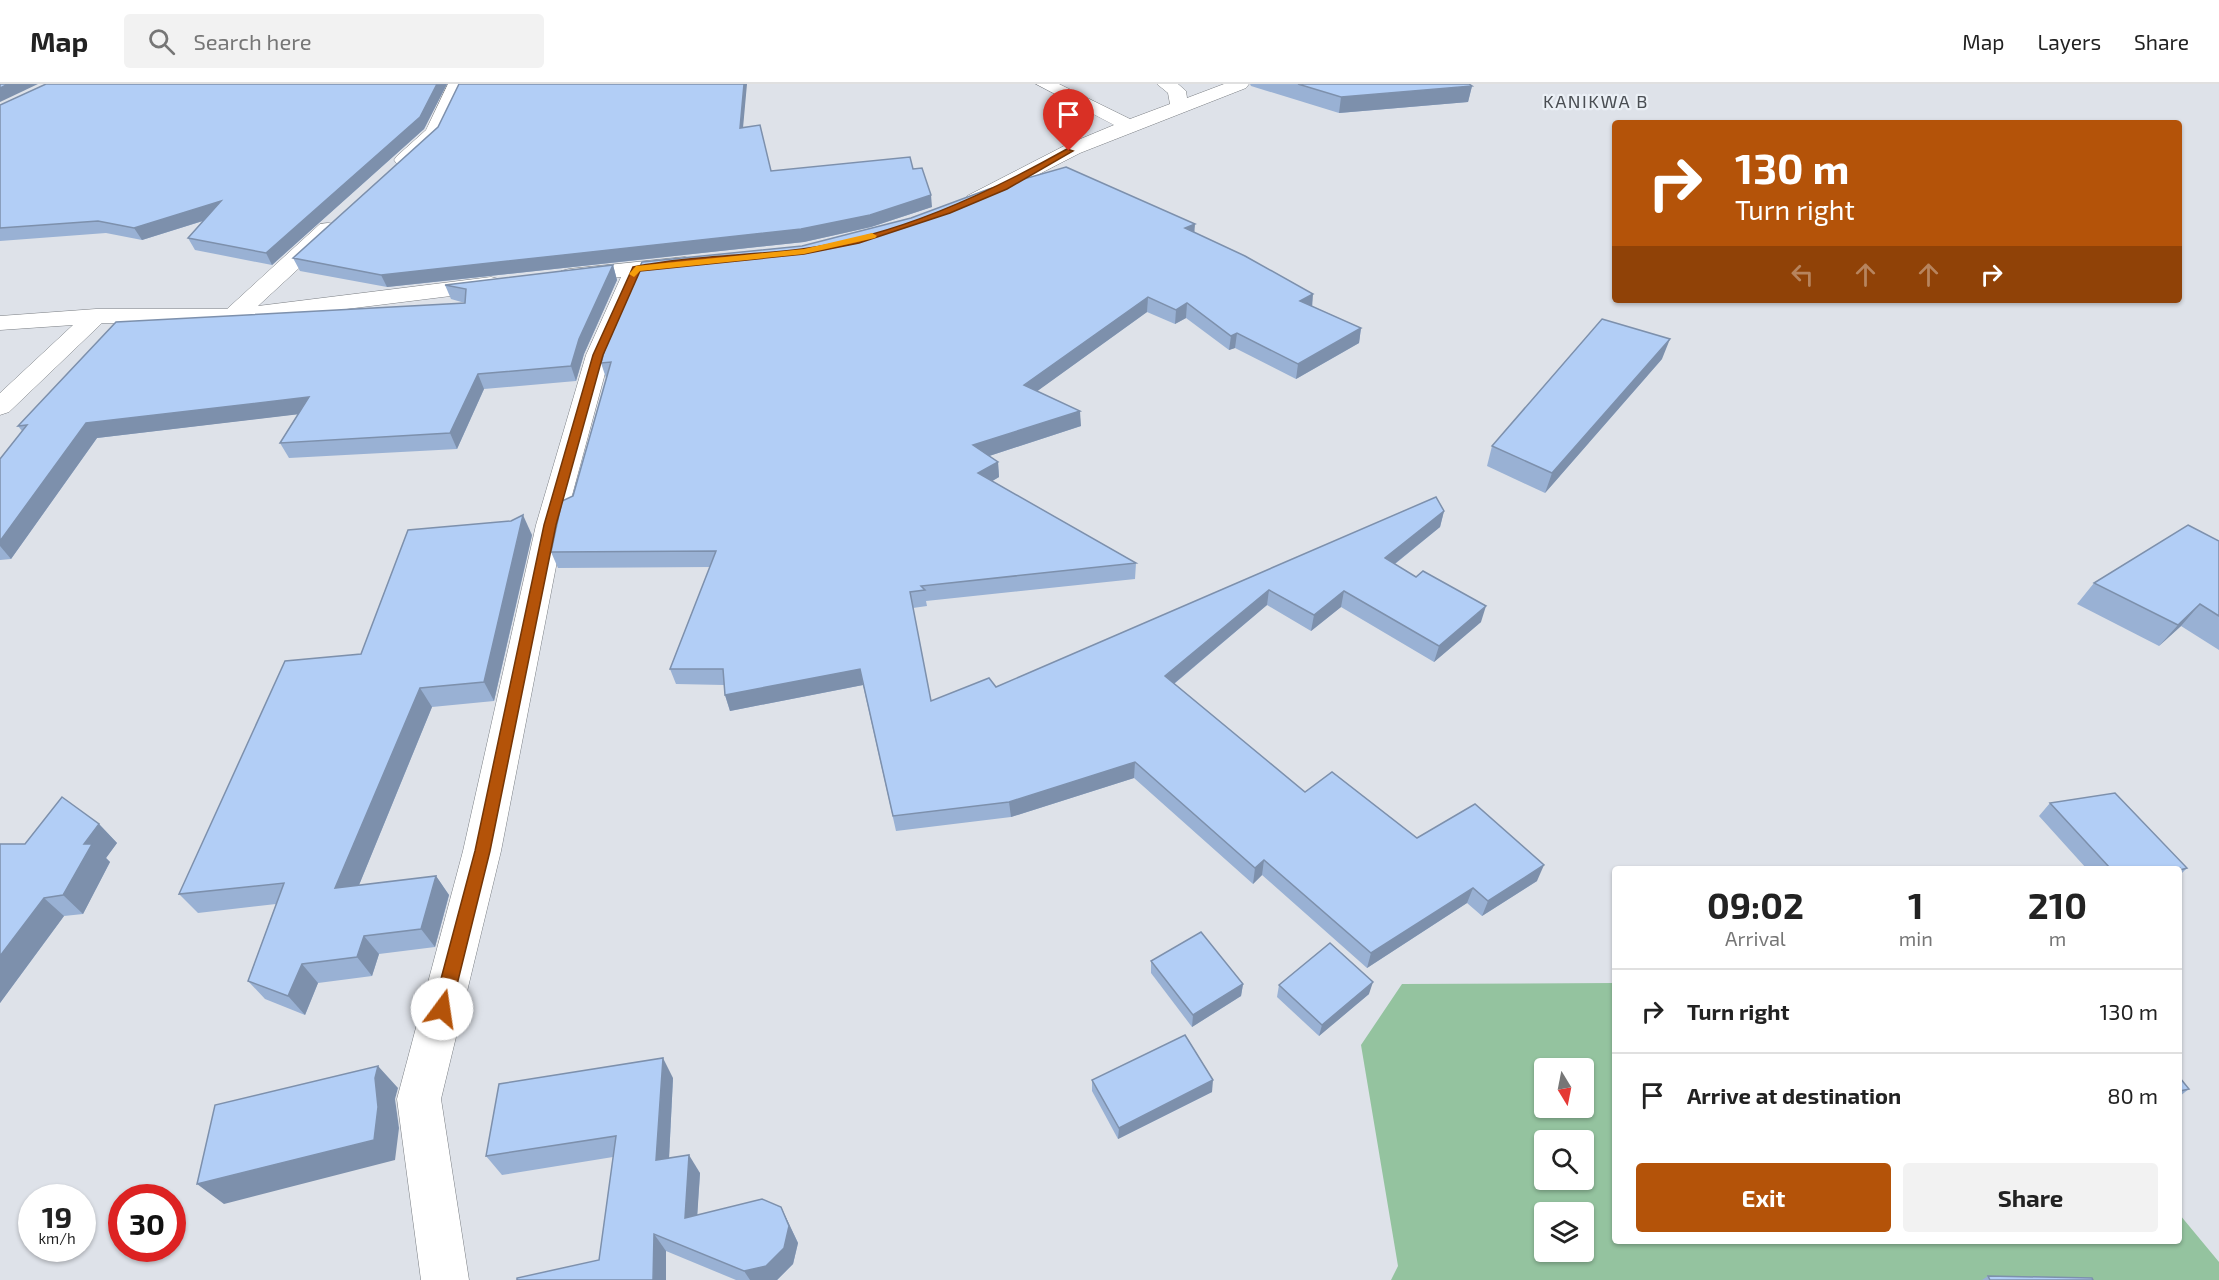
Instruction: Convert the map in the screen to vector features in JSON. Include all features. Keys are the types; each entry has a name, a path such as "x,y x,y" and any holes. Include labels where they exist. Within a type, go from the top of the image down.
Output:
{"street":[{"path":"393,171 434,133 457,84"},
{"path":"1045,84 1128,125"},
{"path":"1166,84 1177,91 1179,108"},
{"path":"957,207 1004,187 1069,151 1128,125 1240,84"},
{"path":"233,316 342,216"},
{"path":"546,278 703,262"},
{"path":"445,1280 419,1099 482,851 550,525 598,355 636,269"},
{"path":"0,323 96,316 233,316 512,282"},
{"path":"0,407 96,316"}],"green space":[{"path":"1612,983 1612,1244 2182,1244 2182,1217 2219,1262 2219,1280 1391,1280 1398,1266 1361,1045 1402,984"}],"building":[{"path":"46,84 437,84 420,117 266,253 188,238 221,201 134,228 98,221 0,228 0,105"},
{"path":"459,84 744,84 740,128 760,125 771,171 910,157 913,169 922,168 931,195 870,215 801,229 381,275 293,258 438,127"},
{"path":"1298,84 1469,84 1472,86 1341,97"},
{"path":"1066,167 1195,224 1185,228 1245,256 1313,294 1300,301 1361,328 1298,364 1237,333 1231,336 1187,303 1176,310 1148,297 1024,385 1080,411 973,445 998,462 978,473 1136,563 921,586 925,590 910,592 931,701 989,678 996,687 1436,497 1444,511 1385,558 1416,577 1423,571 1486,606 1439,646 1344,591 1314,615 1269,590 1165,676 1305,792 1332,772 1417,838 1475,804 1544,865 1488,901 1473,888 1371,953 1264,860 1255,868 1135,762 1009,802 893,816 860,669 725,695 723,669 670,669 716,551 551,552 562,501 573,496 611,362 601,363 607,341 642,262 802,246 911,218 989,189"},
{"path":"613,265 579,339 571,366 478,374 450,433 280,443 309,397 86,423 0,541 0,459 27,425 18,426 116,322 465,303 466,289 445,285"},
{"path":"1602,319 1670,339 1552,473 1492,446"},
{"path":"523,515 484,682 420,688 335,888 436,876 421,929 364,936 357,957 302,964 288,996 248,981 284,883 179,894 285,661 361,654 408,530 511,521"},
{"path":"2188,525 2219,541 2219,616 2200,604 2178,625 2094,583"},
{"path":"2115,793 2187,868 2182,869 2182,866 2108,866 2050,803"},
{"path":"62,797 99,824 84,844 92,844 63,895 44,898 0,956 0,844 25,844"},
{"path":"1201,932 1243,984 1193,1015 1151,961"},
{"path":"1330,943 1373,982 1322,1025 1279,985"},
{"path":"1185,1035 1213,1080 1119,1128 1092,1080"},
{"path":"663,1058 656,1160 689,1155 685,1218 762,1199 781,1207 789,1226 784,1248 766,1266 744,1271 654,1234 653,1280 517,1280 517,1278 599,1260 616,1136 486,1156 499,1084"},
{"path":"378,1066 375,1078 378,1107 374,1140 197,1184 215,1105"},
{"path":"2182,1080 2189,1089 2182,1091"},
{"path":"1988,1276 2092,1278 2093,1280 1990,1280"}],"slow traffic":[{"path":"634,274 636,269 804,251 872,236"}],"district":[{"name":"KANIKWA B","path":"1596,101"}],"route":[{"path":"442,1009 482,851 550,525 598,355 636,269 804,251 856,241 947,211 1004,187 1069,151"}]}
